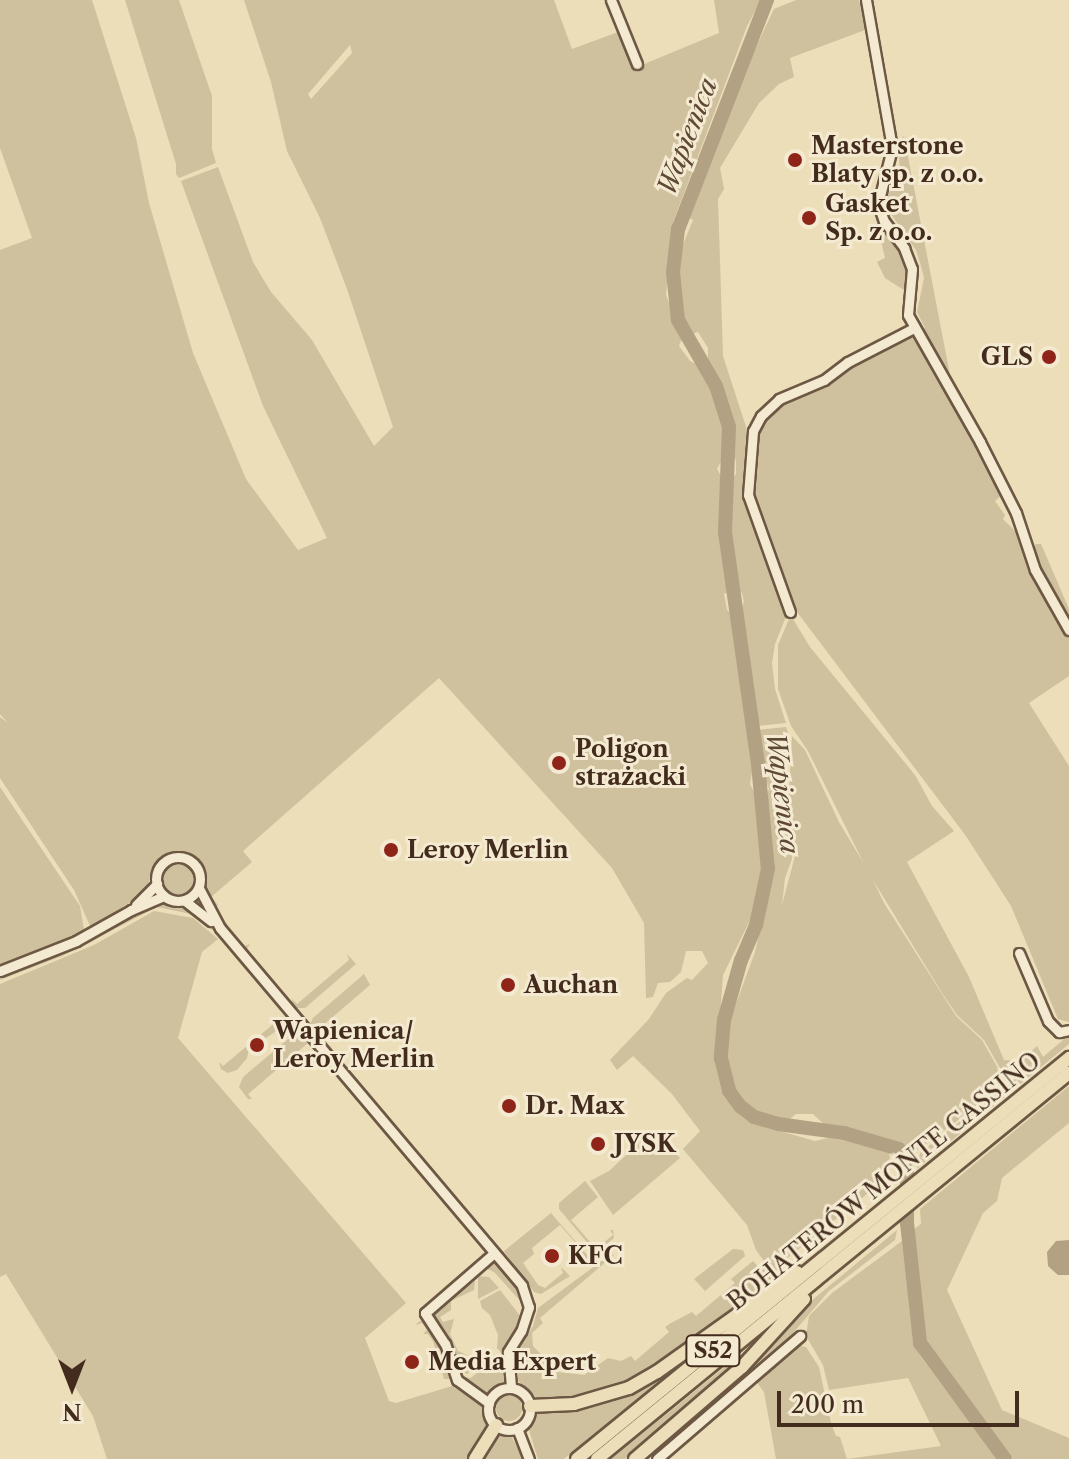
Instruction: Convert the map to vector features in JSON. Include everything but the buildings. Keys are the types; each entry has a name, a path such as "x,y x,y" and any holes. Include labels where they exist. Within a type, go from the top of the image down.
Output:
{"highway":[{"name":"BOHATERÓW MONTE CASSINO","path":"577,1459 1069,1058"},
{"name":"BOHATERÓW MONTE CASSINO","path":"597,1459 1069,1073"},
{"path":"530,1406 574,1404 629,1388 657,1372 847,1240"},
{"path":"635,1459 742,1367 835,1265"},
{"path":"475,1459 496,1425"}],"street":[{"path":"611,0 637,64"},
{"path":"866,0 892,148 878,204 912,269 907,309 914,328 980,442 1016,513 1035,570 1069,630"},
{"path":"790,612 748,495 753,431 761,416 779,399 824,380 848,362 914,328"},
{"path":"131,910 157,884 163,863 184,858 200,873 199,888 204,903 220,928 522,1286 528,1300 525,1322 508,1352 511,1388"},
{"path":"157,884 164,896"},
{"path":"185,901 199,888"},
{"path":"0,971 76,941 131,910 164,896 185,901 220,928"},
{"path":"1019,953 1048,1021 1059,1032 1069,1030"},
{"path":"489,1403 457,1380 440,1333 425,1313 494,1253"},
{"path":"657,1459 800,1336"},
{"path":"511,1388 526,1396 530,1406 526,1421 517,1428 506,1429 496,1425 491,1418 489,1403 496,1392 511,1388"},
{"path":"517,1428 529,1459"}],"shaded area":[{"path":"0,0 92,0 136,138 149,203 193,353 246,479 298,550 327,538 263,406 181,181 218,167 253,262 271,292 312,340 374,446 393,427 320,218 287,151 271,82 244,0 554,0 572,49 621,31 637,67 719,33 714,0 761,0 747,26 673,222 666,295 682,338 679,346 690,361 702,367 719,402 724,426 724,456 717,469 722,478 729,592 724,594 727,610 732,614 753,766 750,784 757,798 762,834 761,885 754,912 723,975 717,1058 723,1088 731,1102 758,1125 815,1141 828,1138 863,1143 889,1151 890,1158 867,1194 780,1264 785,1274 655,1368 626,1384 595,1395 539,1400 515,1378 513,1358 533,1326 538,1308 611,1254 614,1255 540,1318 543,1323 532,1333 533,1346 558,1372 584,1375 608,1358 621,1361 631,1356 635,1361 669,1332 665,1327 692,1312 696,1316 735,1283 731,1279 753,1261 761,1270 767,1265 756,1250 747,1225 683,1149 700,1131 672,1094 633,1056 617,1070 610,1060 649,1019 666,993 687,978 692,980 708,963 702,951 686,951 681,972 670,982 658,983 653,997 646,998 644,923 612,868 439,678 243,851 252,862 211,897 218,905 214,910 245,946 250,944 246,951 216,916 204,893 206,873 201,863 180,852 168,853 156,864 145,892 91,928 74,890 0,778 0,717 8,723 0,714 0,250 32,238 0,148","holes":["350,45 352,53 311,99 308,94"]},
{"path":"125,0 179,0 212,96 212,149 216,163 179,178 176,174 176,164"},
{"path":"796,0 859,0 865,30 790,58 794,77 779,84 759,103 720,168 724,189 718,199 723,356 748,433 744,496 787,614 775,644 772,663 775,689 786,723 757,726 739,615 744,602 742,593 737,590 728,522 730,482 736,474 729,406 708,359 708,348 698,332 692,334 682,318 677,292 680,252 693,220 688,217 736,90 774,9"},
{"path":"904,136 950,375 920,332 925,328 917,312 924,278 916,250 891,214 887,197 900,172 898,142"},
{"path":"875,214 902,249 910,272 907,292 885,278 877,262 885,258"},
{"path":"912,334 1003,494 995,501 1005,515 1003,519 1018,534 1028,563 1069,636 1069,676 1029,703 1069,766 1069,1022 1058,1019 1011,906 966,836 791,604 752,495 758,432 770,410 794,397 798,399 846,367"},
{"path":"1036,544 1041,544 1069,609 1069,625 1030,552"},
{"path":"789,619 793,619 810,647 915,775 932,806 954,831 907,862 969,977 1004,1060 1021,1061 1037,1046 1043,1057 1069,1035 1069,1044 917,1169 920,1153 1039,1059 1017,1075 1000,1068 984,1040 957,1015 942,993 873,880 884,903 956,1016 982,1040 999,1070 1015,1077 917,1151 911,1169 906,1152 898,1144 827,1127 813,1114 796,1114 787,1121 768,1118 748,1108 737,1097 729,1076 725,1050 730,1020 755,952 770,883 766,798 769,789 762,770 758,730 786,727 789,735 785,778 792,859 785,878 782,905 795,856 788,809 792,736 805,750 839,822 864,864 808,751 791,726 778,689 778,645"},
{"path":"0,787 80,906 84,930 51,948 0,967"},
{"path":"179,863 190,868 195,879 190,890 179,895 168,890 163,879 168,868"},
{"path":"156,903 190,910 218,934 191,914 157,907 62,956 0,980 0,976 88,940"},
{"path":"154,911 193,918 218,939 202,952 178,1038 406,1303 365,1338 389,1401 396,1403 452,1386 482,1405 488,1430 469,1459 107,1459 93,1416 6,1274 0,1277 0,984 94,945"},
{"path":"347,954 356,964 305,1008 293,1008 292,999 297,1004 349,960"},
{"path":"364,974 370,985 314,1033 310,1024 313,1018"},
{"path":"283,1016 284,1026 249,1049 247,1058 237,1070 228,1073 221,1069 219,1062 223,1066"},
{"path":"300,1037 308,1043 248,1094 252,1099 248,1099 239,1087 243,1077 288,1039"},
{"path":"1069,1086 1069,1123 1002,1178 997,1201 983,1213 947,1290 1002,1410 1069,1438 1069,1459 1013,1459 930,1353 920,1318 913,1230 921,1224 920,1209"},
{"path":"656,1134 680,1158 613,1215 590,1181 609,1171 639,1143"},
{"path":"585,1181 598,1197 571,1220 596,1249 559,1209 559,1203"},
{"path":"551,1213 588,1256 585,1263 574,1264 583,1256 581,1249 560,1225 532,1248 534,1254 523,1263 538,1285 545,1288 563,1273 561,1267 570,1276 541,1294 534,1292 504,1251"},
{"path":"610,1230 613,1230 614,1238 599,1250 596,1249 613,1235"},
{"path":"897,1230 895,1240 829,1291 781,1347 729,1394 725,1391 805,1306"},
{"path":"1069,1240 1069,1275 1058,1275 1048,1266 1047,1252 1056,1241"},
{"path":"902,1241 913,1341 921,1357 997,1459 847,1459 941,1446 908,1378 829,1390 823,1365 806,1336 809,1316 832,1293"},
{"path":"733,1249 743,1250 745,1256 705,1291 694,1279"},
{"path":"489,1263 497,1263 516,1285 524,1305 494,1272 485,1268"},
{"path":"478,1276 489,1277 499,1288 478,1299"},
{"path":"471,1279 475,1281 474,1290 451,1301 451,1310 440,1317 443,1322 454,1319 450,1334 458,1351 467,1355 464,1359 469,1361 469,1356 474,1359 475,1368 467,1374 458,1368 449,1342 433,1314"},
{"path":"500,1290 521,1317 503,1355 497,1348 498,1335 490,1315 482,1308 480,1301"},
{"path":"425,1322 434,1334 450,1379 444,1379 433,1341 428,1334 423,1334 427,1330 422,1323 415,1325"},
{"path":"768,1332 744,1359 625,1459 611,1459"},
{"path":"720,1333 564,1459 538,1459 529,1430 536,1411 593,1405 631,1392"},
{"path":"797,1345 806,1347 819,1367 831,1423 836,1436 840,1437 847,1459 776,1459 764,1392 755,1380"},
{"path":"493,1356 503,1365 506,1384 494,1389 487,1399 460,1377 471,1378 480,1370 487,1374 491,1367 486,1362"},
{"path":"509,1395 518,1399 522,1408 518,1417 509,1421 500,1417 496,1408 500,1399"},
{"path":"498,1431 511,1436 524,1459 480,1459"}],"waterway":[{"name":"Wapienica","path":"767,0 678,229 673,272 678,320 716,386 729,427 725,532 758,764 768,869 756,925 741,960 724,1020 721,1058 729,1091 740,1106 754,1117 778,1124 844,1133 899,1149 907,1171 907,1223 920,1343 1005,1459"}],"place":[{"name":"Masterstone Blaty sp. z o.o.","path":"795,160"},
{"name":"Gasket Sp. z o.o.","path":"809,218"},
{"name":"GLS","path":"1049,357"},
{"name":"Poligon strażacki","path":"559,763"},
{"name":"Leroy Merlin","path":"391,850"},
{"name":"Auchan","path":"508,985"},
{"name":"Wapienica/ Leroy Merlin","path":"257,1045"},
{"name":"Dr. Max","path":"509,1106"},
{"name":"JYSK","path":"598,1144"},
{"name":"KFC","path":"552,1256"},
{"name":"Media Expert","path":"412,1362"}]}
